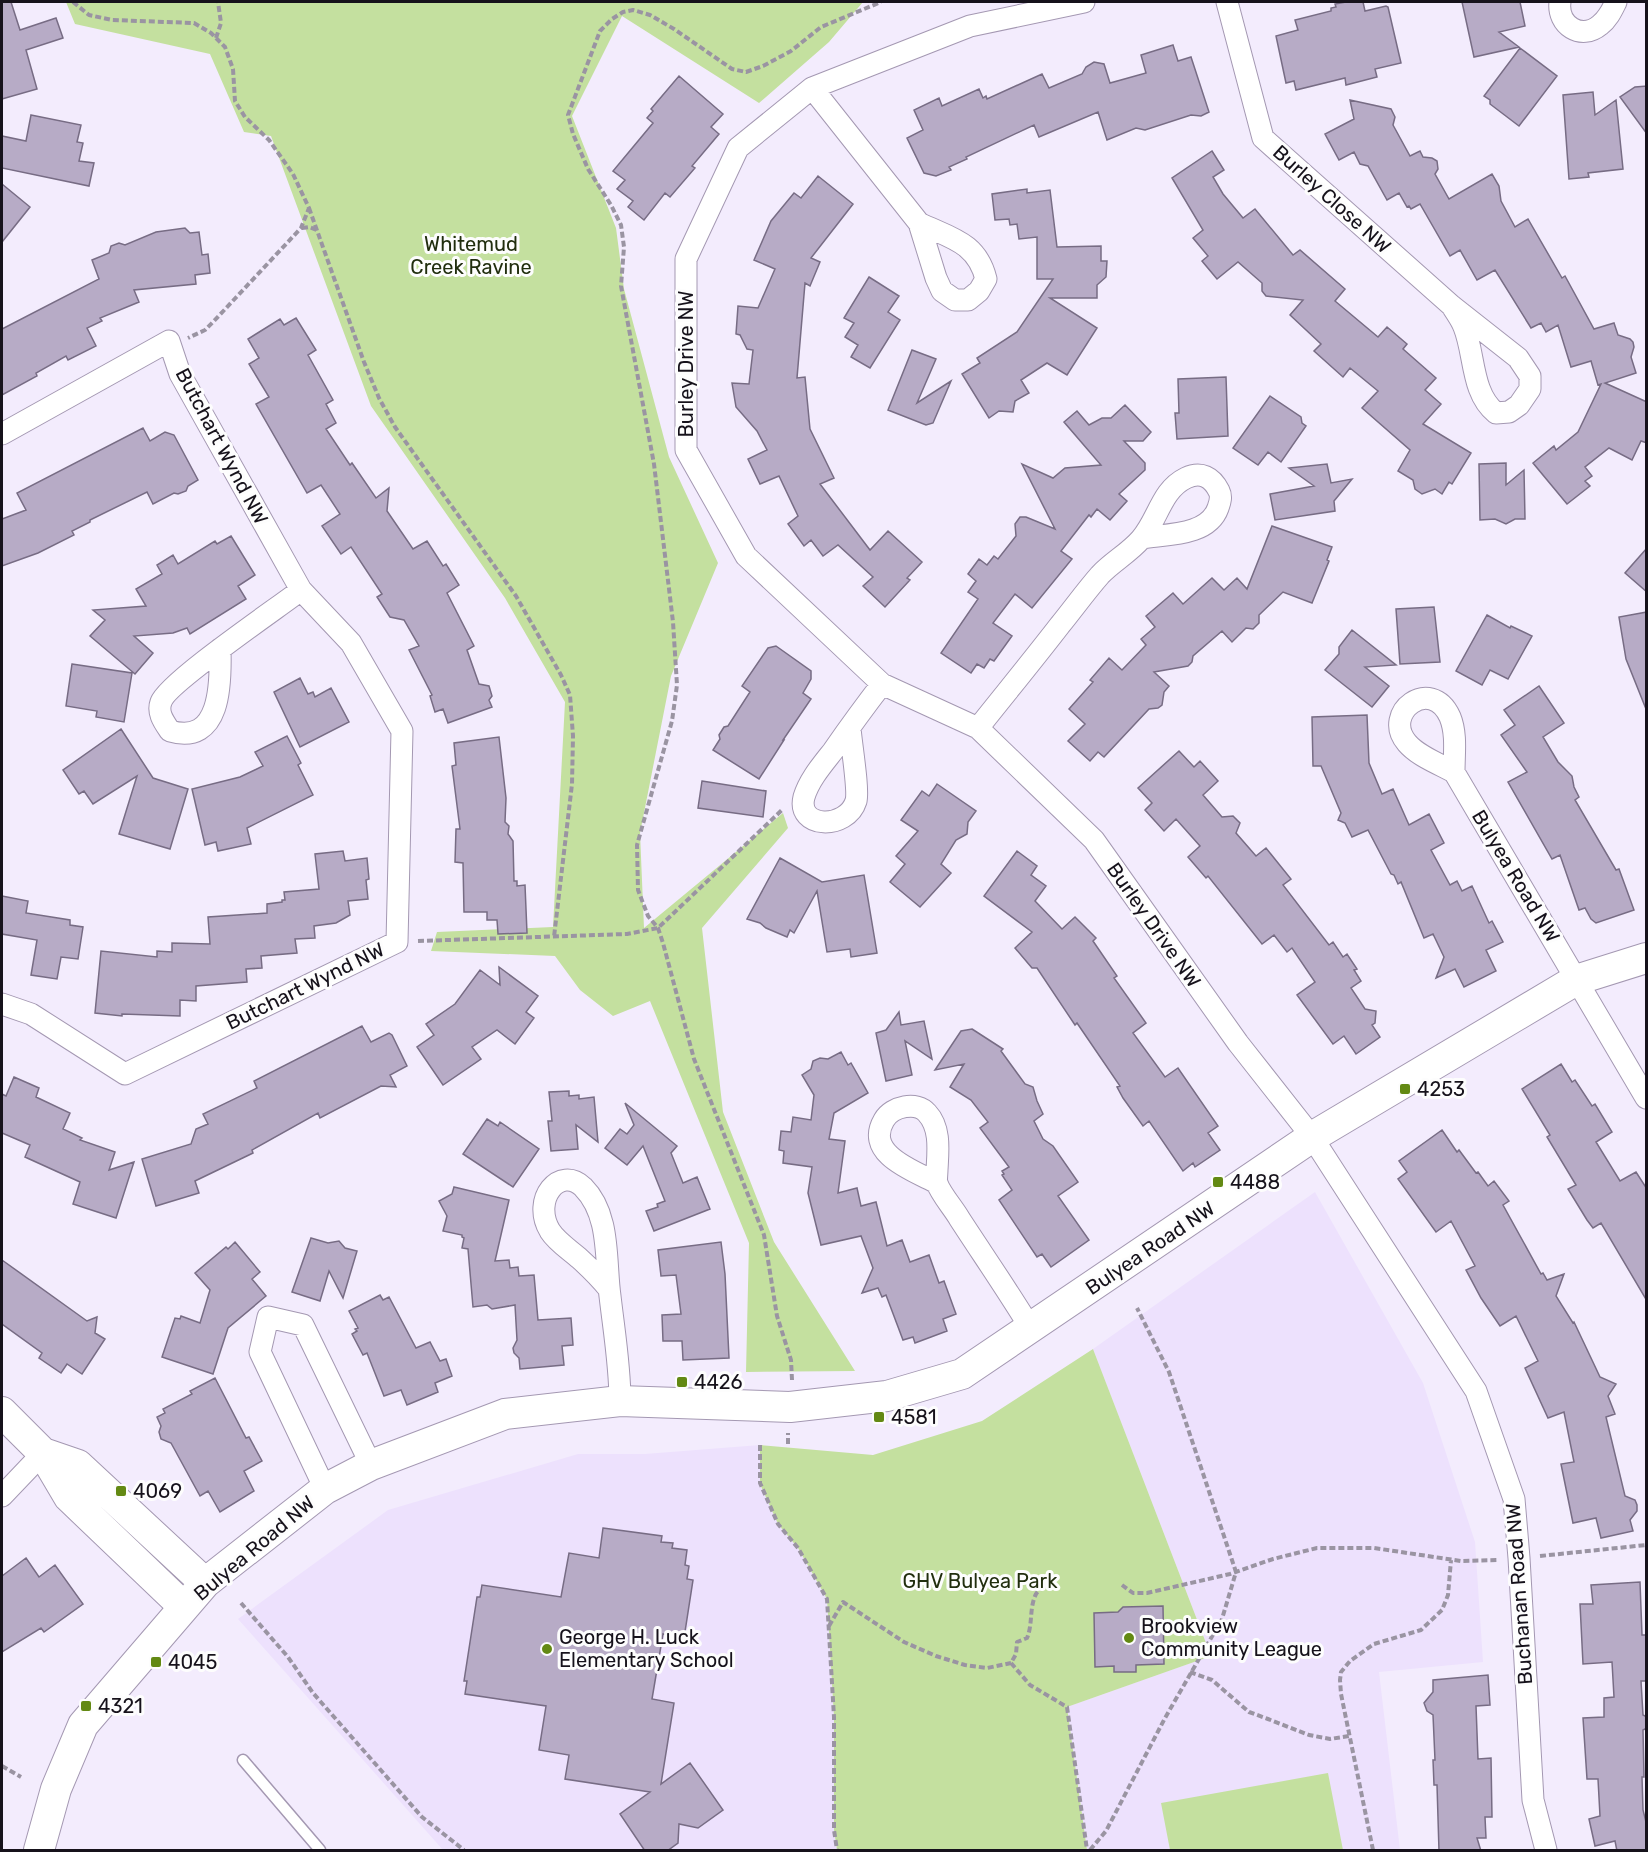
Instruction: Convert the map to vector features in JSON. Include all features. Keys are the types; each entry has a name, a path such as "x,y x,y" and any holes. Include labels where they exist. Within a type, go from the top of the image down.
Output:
{"street":[{"name":"Burley Drive NW","path":"1084,2 970,26 812,88 738,148 686,259 686,450 746,556 882,684 978,728 1094,840 1238,1043 1312,1137"},
{"name":"Burley Close NW","path":"1227,2 1263,138 1452,306 1518,358 1530,376 1530,389 1520,405 1509,412 1496,413 1487,406 1480,392 1464,327 1452,306"},
{"path":"1560,2 1561,16 1567,25 1576,31 1588,32 1599,27 1616,2"},
{"path":"812,88 919,223"},
{"path":"2,434 169,341"},
{"name":"Butchart Wynd NW","path":"2,1004 31,1014 125,1074 397,942 402,731 351,643 301,590 180,374 169,341"},
{"path":"978,728 1101,574 1142,538"},
{"path":"220,650 301,590"},
{"path":"850,728 856,801 847,814 833,822 818,822 807,814 803,801 808,785 882,684"},
{"name":"Bulyea Road NW","path":"1454,772 1647,1098"},
{"name":"Bulyea Road NW","path":"39,1851 56,1789 83,1725 205,1583 325,1489 371,1466 505,1414 620,1401 790,1407 887,1396 962,1374 1312,1137 1576,980 1647,958"},
{"name":"Buchanan Road NW","path":"1312,1137 1476,1392 1514,1499 1533,1800 1546,1851"},
{"path":"609,1289 550,1231 542,1212 544,1197 551,1186 566,1181 579,1183 591,1196 600,1218 606,1243 620,1380 620,1401"},
{"path":"937,1184 1031,1329"},
{"name":"Bulyea Road NW","path":"325,1489 260,1352 268,1317 303,1325 371,1466"},
{"path":"2,1413 43,1453 69,1497 184,1607"},
{"path":"2,1496 43,1453"},
{"path":"43,1453 78,1465 205,1583"}],"lane":[{"path":"243,1760 320,1851"}],"path":[{"path":"73,2 89,15 112,20 194,23 225,47 233,69 235,101 245,117 269,140 287,165 309,208 379,398 395,427 516,596 561,675 570,695 573,736 572,784 554,937"},
{"path":"216,38 221,23 218,2"},
{"path":"169,341 189,338 205,330 301,228 309,208"},
{"path":"301,228 309,227 317,230"},
{"path":"397,942 627,934 657,928 787,806 803,801"},
{"path":"657,928 694,1059 764,1236 777,1316 791,1360 792,1383 788,1444"},
{"path":"1088,1851 1106,1831 1190,1672 1222,1618 1236,1572 1169,1372 1137,1308"},
{"path":"760,1445 760,1484 778,1524 798,1548 827,1599 835,1737 834,1830 837,1851"},
{"path":"1122,1585 1133,1593 1147,1593 1236,1572 1295,1552 1317,1548 1374,1548 1451,1560 1495,1561 1647,1545"},
{"path":"1373,1851 1341,1694 1341,1672 1350,1661 1369,1647 1421,1630 1442,1610 1448,1595 1451,1560"},
{"path":"829,1626 843,1602 904,1642 936,1656 965,1665 987,1668 1011,1663 1016,1654 1017,1642 1027,1638 1030,1630 1032,1609 1037,1593 1052,1581"},
{"path":"241,1603 288,1657 313,1693 422,1817 464,1851"},
{"path":"1011,1663 1030,1685 1067,1707 1088,1851"},
{"path":"1190,1672 1212,1680 1249,1712 1309,1735 1330,1739 1349,1736"},
{"path":"2,1766 21,1777"}],"shaded area":[{"path":"1315,1192 1423,1383 1475,1542 1483,1662 1379,1672 1400,1850 1087,1850 1067,1707 1211,1656 1093,1349"},
{"name":"George H. Luck Elementary School","path":"760,1445 760,1484 778,1523 798,1548 827,1599 834,1717 834,1830 837,1850 443,1850 238,1619 388,1510 578,1454 645,1454"}],"green space":[{"name":"Whitemud Creek Ravine","path":"66,2 863,2 829,42 759,103 622,16 572,116 616,228 624,289 669,457 718,563 671,676 640,833 644,928 783,813 788,828 702,928 723,1112 774,1242 855,1371 746,1372 749,1243 650,1001 613,1016 580,990 555,956 431,951 437,932 553,927 565,702 505,598 371,406 271,136 244,132 210,54 75,24"},
{"name":"GHV Bulyea Park","path":"1093,1349 1211,1656 1067,1707 1087,1850 837,1850 834,1830 834,1717 827,1599 798,1548 778,1524 760,1484 760,1445 873,1455 982,1421"},
{"path":"1328,1773 1343,1850 1170,1850 1161,1803"}],"building":[{"path":"2,2 11,2 20,30 56,18 63,38 26,50 37,89 2,99"},
{"path":"1363,2 1365,11 1388,7 1401,63 1375,69 1377,77 1346,85 1345,78 1296,90 1294,81 1286,83 1276,36 1298,30 1295,20 1331,11 1331,8 1336,7 1335,4"},
{"path":"1462,2 1520,2 1525,26 1499,32 1519,47 1474,57"},
{"path":"1173,45 1178,61 1191,57 1209,112 1201,116 1191,115 1145,130 1136,128 1107,140 1098,112 1039,137 1034,125 966,157 967,159 949,167 951,170 936,176 924,173 907,138 923,130 914,110 939,98 942,106 979,89 983,98 986,96 987,99 1042,74 1049,88 1082,74 1086,67 1094,62 1104,64 1110,83 1146,73 1141,55"},
{"path":"1520,48 1557,76 1519,126 1490,104 1490,100 1484,96"},
{"path":"679,76 723,114 711,127 719,134 692,166 695,168 670,197 665,193 644,220 628,207 633,201 617,189 625,180 613,171 653,123 647,118 653,111 651,109"},
{"path":"1647,86 1647,134 1620,97 1635,87"},
{"path":"1593,92 1595,115 1616,100 1623,169 1588,173 1589,177 1569,179 1563,95"},
{"path":"1350,100 1391,109 1395,117 1393,125 1410,156 1420,151 1423,157 1437,161 1438,169 1435,174 1449,199 1492,174 1499,186 1501,201 1515,227 1528,219 1562,278 1565,276 1594,329 1614,323 1618,335 1633,342 1631,357 1636,373 1605,383 1647,402 1647,443 1641,441 1632,460 1609,448 1585,467 1592,476 1585,481 1590,486 1567,504 1533,463 1554,446 1556,450 1578,432 1601,384 1598,385 1591,361 1571,367 1558,325 1546,332 1541,323 1531,328 1495,270 1477,280 1460,250 1450,256 1420,204 1411,209 1407,207 1399,193 1387,200 1368,166 1360,164 1354,152 1339,160 1325,134 1354,119"},
{"path":"31,115 81,125 77,142 83,143 79,161 94,163 89,186 2,168 2,136 26,141"},
{"path":"1212,151 1224,170 1213,177 1223,194 1243,218 1255,209 1293,255 1300,250 1345,289 1335,301 1378,337 1387,327 1407,344 1403,349 1436,378 1425,390 1441,404 1423,424 1471,453 1452,484 1449,482 1442,494 1435,489 1422,494 1415,489 1413,480 1398,471 1410,450 1362,408 1378,391 1350,368 1343,377 1314,351 1321,344 1290,315 1303,300 1266,296 1262,291 1262,283 1238,262 1217,279 1202,261 1208,256 1193,238 1203,230 1172,178"},
{"path":"818,176 853,204 811,258 820,262 810,286 805,283 797,378 805,377 810,429 834,478 820,484 870,550 888,531 922,562 907,578 910,580 885,607 863,586 873,577 838,545 823,556 811,540 804,546 788,524 798,516 779,476 760,484 748,459 767,450 757,431 736,407 732,383 749,384 753,350 747,349 740,335 736,334 738,306 758,308 775,269 754,260 771,221 794,193 801,198"},
{"path":"2,184 30,207 2,242"},
{"path":"1027,189 1027,193 1050,190 1057,247 1101,246 1101,261 1107,261 1106,277 1097,285 1097,298 1050,298 1097,328 1067,375 1047,363 1021,380 1029,393 1015,401 1013,412 999,411 989,418 962,374 980,363 977,358 1017,332 1053,279 1037,279 1037,237 1019,239 1017,224 1010,225 1009,219 995,220 992,194"},
{"path":"185,228 190,233 199,232 202,255 208,254 210,273 195,275 196,284 134,290 139,302 100,318 102,321 87,328 96,346 68,360 66,356 36,373 37,376 2,395 2,329 99,279 92,260 109,253 111,246 119,243 125,245 156,232"},
{"path":"869,277 899,296 888,312 900,320 870,368 851,357 858,345 845,337 854,323 844,318"},
{"path":"296,318 316,350 308,355 333,400 326,404 336,423 326,429 376,498 389,488 387,511 413,549 427,541 443,566 446,564 459,585 447,593 474,646 467,650 479,684 489,686 492,696 489,700 492,707 448,723 443,709 435,712 430,696 432,695 409,650 419,646 404,620 390,617 377,597 382,594 351,547 341,554 322,526 340,514 321,485 307,493 256,404 269,397 249,364 259,358 248,339 280,319 284,325"},
{"path":"912,350 936,359 917,403 951,381 933,423 926,425 888,410"},
{"path":"1226,377 1228,436 1177,439 1175,413 1179,413 1178,379"},
{"path":"1270,396 1301,417 1302,423 1306,426 1281,462 1268,452 1258,465 1233,448"},
{"path":"1125,405 1151,432 1143,441 1124,441 1145,463 1145,470 1119,494 1127,501 1110,520 1097,509 1091,517 1089,515 1061,551 1072,559 1032,608 1015,594 993,623 1012,636 994,661 990,659 984,668 977,664 971,673 941,653 978,599 968,592 976,581 968,574 979,559 987,565 994,556 998,559 1016,536 1015,524 1020,517 1026,517 1055,529 1022,464 1053,478 1065,468 1101,465 1064,422 1077,411 1089,425 1102,418 1111,418"},
{"path":"143,428 150,441 165,432 174,435 198,480 188,486 186,491 174,493 153,504 147,492 90,520 72,531 74,535 38,553 2,566 2,519 26,510 17,493"},
{"path":"1506,463 1506,485 1524,470 1525,519 1515,519 1506,524 1495,519 1480,520 1479,464"},
{"path":"1327,464 1331,483 1352,479 1334,501 1335,511 1275,520 1270,494 1314,486 1289,468"},
{"path":"1272,526 1332,547 1327,560 1329,561 1312,603 1283,592 1259,615 1259,623 1253,629 1246,628 1232,642 1222,631 1193,656 1188,666 1154,672 1169,686 1164,692 1162,705 1149,709 1104,757 1098,752 1090,761 1068,741 1085,724 1069,709 1093,682 1090,680 1109,658 1122,670 1146,645 1141,639 1155,627 1146,616 1173,593 1183,604 1212,578 1224,590 1237,578 1247,589"},
{"path":"231,536 255,575 238,586 246,599 190,634 187,628 173,633 134,636 153,653 135,674 90,636 105,620 93,610 146,606 136,589 162,574 157,565 173,555 178,564 215,541 217,544"},
{"path":"1647,548 1647,592 1625,573"},
{"path":"1434,607 1440,662 1400,664 1396,609"},
{"path":"1647,612 1646,709 1626,659 1619,617"},
{"path":"1487,615 1510,628 1511,626 1532,636 1508,679 1490,670 1482,685 1456,671"},
{"path":"1352,630 1396,665 1365,667 1389,686 1372,707 1325,670 1339,654 1339,647"},
{"path":"776,646 811,671 811,679 803,693 811,699 759,779 713,750 724,727 728,726 750,692 742,686 768,648"},
{"path":"72,664 132,673 124,722 96,717 97,711 66,706"},
{"path":"300,678 308,694 313,692 315,697 331,688 349,722 300,747 274,692"},
{"path":"1539,686 1564,723 1543,737 1558,762 1572,776 1579,797 1575,800 1616,870 1619,869 1634,910 1596,923 1585,908 1579,910 1560,855 1552,859 1508,782 1527,772 1501,735 1515,725 1504,710"},
{"path":"1367,715 1369,763 1382,794 1393,789 1409,825 1429,814 1444,843 1431,850 1450,885 1457,881 1462,891 1472,886 1489,923 1492,921 1503,942 1486,950 1496,971 1464,987 1455,969 1436,978 1444,957 1433,934 1424,938 1401,882 1398,884 1394,875 1391,874 1368,830 1352,837 1345,823 1338,820 1341,813 1321,766 1313,766 1312,717"},
{"path":"121,729 153,778 188,789 170,849 119,834 137,776 93,804 84,791 79,794 63,770"},
{"path":"287,736 301,763 298,765 313,795 247,828 251,844 218,851 216,842 205,845 192,789 240,777 263,766 255,752"},
{"path":"499,737 506,798 505,822 509,826 508,834 513,841 514,881 517,881 517,886 525,885 527,933 498,934 497,920 487,920 487,912 464,912 463,863 455,862 456,829 460,829 452,766 456,765 454,743"},
{"path":"1179,751 1194,767 1200,761 1218,781 1203,795 1222,817 1233,816 1240,823 1236,833 1256,856 1266,848 1291,879 1283,885 1329,945 1333,942 1343,957 1347,954 1357,969 1354,970 1361,981 1351,988 1365,1009 1376,1011 1375,1023 1372,1025 1380,1037 1356,1054 1344,1036 1333,1044 1297,995 1315,982 1292,948 1287,952 1274,935 1262,944 1208,876 1206,878 1188,857 1200,846 1176,819 1164,831 1145,810 1152,803 1138,788"},
{"path":"702,781 766,791 763,817 698,808"},
{"path":"937,784 976,811 968,822 967,834 956,840 941,864 951,873 920,907 890,882 905,864 896,856 918,831 901,820 922,791 929,796"},
{"path":"343,851 345,861 367,858 368,899 348,901 350,915 336,923 314,926 315,938 295,939 297,953 261,956 262,968 246,969 247,982 196,986 196,1001 180,1000 180,1016 122,1014 122,1016 95,1013 101,951 157,957 157,951 172,952 172,943 210,944 208,917 267,913 267,904 285,900 284,892 319,889 315,854"},
{"path":"1017,851 1037,866 1031,875 1046,886 1035,901 1062,929 1075,917 1096,938 1093,941 1117,976 1114,978 1146,1023 1133,1033 1165,1077 1178,1068 1218,1126 1208,1133 1220,1150 1195,1167 1193,1163 1183,1171 1149,1121 1143,1126 1123,1098 1117,1087 1120,1086 1077,1023 1075,1025 1037,968 1032,968 1015,948 1032,932 984,896"},
{"path":"780,858 822,882 864,875 877,953 851,957 850,949 827,952 817,891 794,933 790,930 787,937 747,919"},
{"path":"2,896 28,901 26,913 70,920 70,925 83,927 78,959 61,957 57,979 31,975 37,940 2,934"},
{"path":"499,967 538,996 526,1012 534,1018 515,1044 497,1030 472,1047 481,1059 443,1085 417,1047 434,1035 426,1024 455,1004 480,970 500,985"},
{"path":"899,1012 901,1025 924,1021 932,1059 905,1041 912,1075 886,1081 876,1033 886,1030"},
{"path":"362,1026 371,1042 389,1033 392,1035 407,1066 390,1075 396,1087 381,1086 320,1118 318,1113 252,1150 253,1153 195,1181 199,1193 156,1206 142,1159 191,1144 196,1129 208,1124 203,1114 257,1088 254,1081"},
{"path":"972,1029 1003,1049 1001,1051 1025,1084 1033,1087 1043,1114 1034,1121 1043,1139 1053,1146 1078,1182 1058,1196 1089,1240 1051,1267 1042,1254 1037,1257 999,1200 1012,1190 1002,1175 1004,1174 1002,1171 1009,1167 980,1128 988,1122 971,1100 950,1087 964,1064 935,1070 961,1031"},
{"path":"841,1052 848,1065 851,1063 868,1093 834,1113 829,1139 845,1141 838,1193 857,1188 861,1206 876,1202 887,1246 902,1240 910,1262 929,1255 939,1283 944,1281 956,1314 943,1319 947,1331 915,1343 913,1337 903,1340 886,1295 882,1297 878,1288 862,1293 873,1268 861,1236 821,1245 808,1193 812,1167 783,1163 784,1151 779,1150 781,1131 791,1132 793,1117 811,1120 814,1095 802,1075 811,1069 813,1061 820,1058 828,1059"},
{"path":"1561,1064 1572,1082 1575,1080 1592,1106 1595,1104 1612,1132 1596,1142 1620,1181 1636,1172 1647,1189 1647,1301 1601,1223 1593,1228 1568,1189 1576,1185 1547,1137 1550,1135 1522,1089"},
{"path":"14,1077 39,1088 36,1097 70,1113 63,1129 82,1138 80,1140 115,1152 109,1170 134,1162 116,1218 73,1204 80,1182 25,1157 30,1145 2,1133 2,1094 6,1096"},
{"path":"569,1091 569,1096 579,1095 579,1099 594,1097 598,1142 576,1125 578,1149 551,1151 548,1121 552,1121 549,1092"},
{"path":"625,1103 677,1146 671,1153 683,1183 697,1177 710,1209 654,1231 646,1211 658,1207 657,1204 665,1201 643,1146 627,1165 605,1148 620,1129 627,1134 634,1125"},
{"path":"487,1119 498,1126 500,1122 539,1149 513,1187 463,1154"},
{"path":"1442,1130 1457,1152 1459,1150 1488,1186 1494,1181 1509,1201 1503,1205 1541,1274 1543,1273 1547,1280 1564,1274 1556,1296 1574,1322 1600,1377 1616,1384 1608,1396 1615,1414 1606,1417 1625,1496 1635,1500 1637,1505 1637,1511 1630,1520 1633,1531 1601,1538 1596,1518 1573,1523 1561,1464 1574,1462 1564,1412 1548,1418 1525,1368 1538,1361 1516,1316 1500,1326 1466,1270 1475,1266 1451,1221 1436,1232 1398,1179 1407,1172 1399,1161"},
{"path":"454,1187 509,1200 495,1261 509,1260 510,1268 518,1267 519,1276 534,1275 538,1320 571,1318 573,1345 562,1346 564,1365 520,1369 519,1358 513,1348 517,1340 515,1305 492,1309 487,1305 473,1307 468,1249 462,1248 464,1238 462,1235 443,1231 447,1216 439,1201 452,1194"},
{"path":"311,1238 328,1243 339,1241 345,1248 357,1251 343,1298 329,1271 320,1301 292,1292"},
{"path":"235,1242 260,1272 252,1279 266,1296 228,1328 213,1374 162,1357 175,1318 180,1319 181,1316 200,1323 210,1290 195,1273"},
{"path":"721,1242 729,1358 683,1360 682,1341 663,1341 662,1315 681,1314 676,1275 661,1276 658,1250"},
{"path":"2,1260 87,1321 97,1317 95,1333 105,1339 82,1374 67,1364 61,1373 39,1358 42,1353 2,1324"},
{"path":"380,1295 383,1300 389,1297 416,1348 430,1342 440,1361 446,1359 452,1376 435,1383 438,1392 407,1405 401,1390 384,1396 367,1353 363,1355 352,1334 358,1328 349,1311"},
{"path":"215,1378 246,1438 249,1437 262,1461 244,1471 254,1491 220,1512 208,1491 200,1496 171,1443 161,1439 159,1432 161,1426 157,1417 165,1413 163,1409 192,1394 190,1391"},
{"path":"603,1528 662,1536 661,1542 673,1543 672,1548 687,1550 685,1565 689,1566 687,1579 693,1580 684,1638 663,1634 652,1699 674,1703 661,1784 690,1763 723,1810 698,1828 679,1824 678,1843 667,1851 645,1851 620,1814 650,1792 565,1779 569,1755 539,1750 546,1706 465,1694 467,1681 464,1681 477,1597 480,1597 482,1585 561,1597 569,1553 599,1558"},
{"path":"26,1558 39,1577 55,1565 83,1604 44,1632 41,1628 2,1652 2,1576"},
{"path":"1640,1582 1642,1635 1647,1635 1647,1681 1641,1681 1643,1715 1647,1717 1647,1728 1643,1730 1644,1777 1642,1777 1647,1851 1617,1851 1615,1841 1595,1846 1589,1819 1600,1816 1598,1779 1587,1779 1583,1718 1604,1717 1604,1698 1614,1697 1612,1662 1583,1664 1580,1604 1593,1604 1591,1585"},
{"name":"Brookview Community League","path":"1163,1606 1164,1664 1136,1665 1136,1672 1114,1672 1114,1666 1095,1667 1094,1613 1118,1612 1123,1607"},
{"path":"1488,1675 1490,1705 1476,1706 1478,1759 1491,1758 1492,1817 1485,1817 1486,1838 1477,1838 1481,1851 1439,1851 1437,1785 1434,1785 1433,1715 1427,1711 1424,1703 1433,1692 1433,1680"}],"place":[{"name":"4253","path":"1405,1089"},
{"name":"4488","path":"1218,1182"},
{"name":"4426","path":"682,1382"},
{"name":"4581","path":"879,1417"},
{"name":"4069","path":"121,1491"},
{"name":"Brookview Community League","path":"1129,1638"},
{"name":"George H. Luck Elementary School","path":"547,1649"},
{"name":"4045","path":"156,1662"},
{"name":"4321","path":"86,1706"}]}
